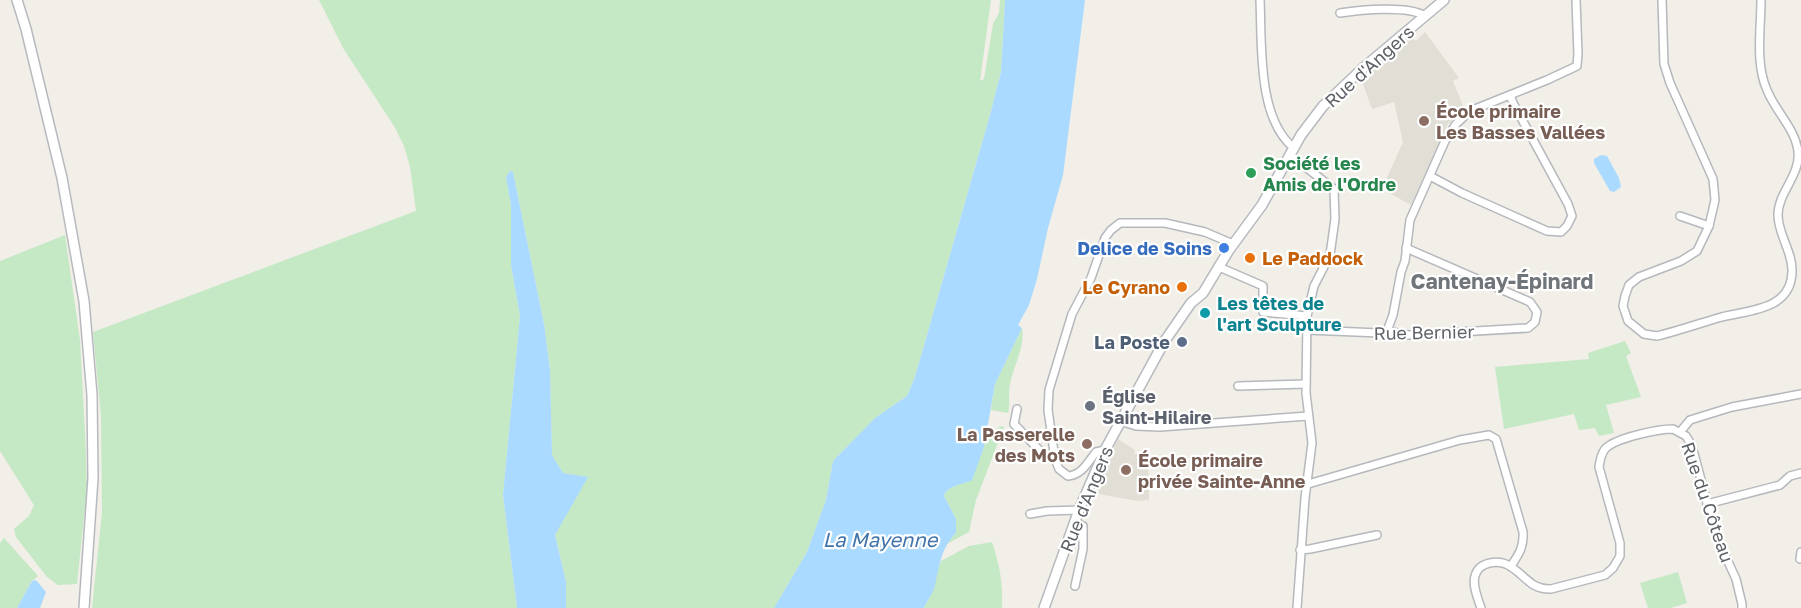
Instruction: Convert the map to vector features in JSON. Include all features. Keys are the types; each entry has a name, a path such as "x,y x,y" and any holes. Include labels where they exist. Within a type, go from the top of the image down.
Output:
{"main road":[{"path":"16,0 31,49 62,178 84,301 92,395 93,478 84,608"},
{"name":"Rue d'Angers","path":"1044,608 1079,510 1105,450 1164,342 1191,303 1203,293 1233,244 1262,205 1301,135 1334,94 1444,0"}],"street":[{"path":"1260,0 1268,108 1275,126 1292,152 1334,189 1335,219 1330,255 1314,286 1307,316 1306,384 1312,443 1300,550 1297,608"},
{"path":"1387,331 1393,315 1405,261 1410,220 1445,141 1456,124 1470,111 1577,66 1576,0"},
{"path":"1662,0 1664,63 1670,83 1713,179 1714,209 1700,246 1689,257 1638,277 1629,285 1623,306 1629,321 1637,330 1650,336 1657,336 1721,317 1762,309 1775,303 1789,286 1792,261 1778,214 1782,199 1797,168 1798,154 1796,141 1766,90 1762,74 1761,0"},
{"path":"1340,14 1354,11 1395,10 1418,12 1425,16"},
{"path":"1430,176 1547,231 1561,231 1567,226 1572,216 1568,204 1510,95"},
{"path":"1680,216 1709,226"},
{"path":"1105,450 1096,452 1083,469 1075,475 1068,476 1059,469 1054,459 1048,410 1052,377 1072,314 1099,260 1105,238 1110,230 1120,224 1165,223 1196,229 1233,244"},
{"name":"Rue Bernier","path":"1307,330 1380,333 1387,331 1408,335 1528,328 1535,322 1535,307 1530,302 1406,248"},
{"path":"1219,267 1263,286 1263,312 1307,316"},
{"path":"1238,386 1306,384"},
{"path":"1680,432 1690,420 1726,409 1801,394"},
{"path":"1017,409 1014,424 1043,453 1054,459"},
{"path":"1120,421 1136,426 1160,427 1308,416"},
{"name":"Rue du Côteau","path":"1511,566 1530,584 1542,589 1551,589 1609,572 1620,556 1620,543 1599,467 1602,454 1616,441 1673,429 1690,440 1719,542 1736,579 1742,608"},
{"path":"1308,484 1460,440 1489,435 1496,439 1524,542 1522,550 1511,566 1489,563 1476,573 1476,591 1481,608"},
{"path":"1707,504 1780,485 1790,476 1801,473"},
{"path":"1030,514 1079,510"},
{"path":"1075,524 1083,526 1083,549 1075,586"},
{"path":"1300,550 1377,535"}],"shaded area":[{"name":"École primaire Les Basses Vallées","path":"1425,32 1459,78 1453,81 1464,108 1447,125 1411,205 1382,189 1403,142 1394,102 1372,109 1361,79 1411,37 1416,41"},
{"name":"École primaire privée Sainte-Anne","path":"1118,439 1135,450 1134,454 1148,454 1149,500 1138,501 1093,493"}],"green space":[{"path":"319,0 991,0 980,81 984,79 993,24 999,13 1000,0 1005,0 1001,72 915,377 907,396 875,418 833,461 826,500 807,552 774,608 566,608 566,582 555,535 587,477 563,473 552,455 550,370 544,324 513,172 510,171 506,177 511,205 511,265 520,316 503,495 517,608 92,608 102,513 101,416 93,332 416,211 410,167 404,146 394,126 343,48"},
{"path":"65,235 80,340 87,488 77,584 58,585 47,577 16,537 14,529 29,516 34,505 0,451 0,261"},
{"path":"1022,328 1022,344 1010,386 1008,413 991,410 995,384"},
{"path":"1625,341 1631,353 1626,356 1641,397 1606,405 1614,433 1599,436 1595,428 1579,430 1574,414 1504,429 1495,367 1589,359 1588,353"},
{"path":"1004,427 976,500 969,532 945,545 956,533 956,519 944,496 952,487 971,480 984,447 986,434"},
{"path":"4,538 38,576 32,581 17,608 0,608 0,543"},
{"path":"992,542 1000,575 1002,608 924,608 934,588 936,573 941,561 969,546"},
{"path":"1678,572 1687,603 1671,608 1648,608 1640,583"}],"water":[{"name":"La Mayenne","path":"1005,0 1085,0 1063,175 1037,279 1029,305 1018,325 1022,328 995,384 984,447 972,480 952,487 944,496 956,519 956,533 944,551 934,589 924,608 774,608 807,552 826,500 833,461 875,418 907,396 915,377 1001,72"},
{"path":"1601,155 1607,156 1619,178 1621,187 1614,192 1610,191 1594,163 1594,159"},
{"path":"510,171 513,172 544,324 550,370 552,455 563,473 588,477 555,535 566,582 566,608 517,608 503,495 520,316 511,265 511,205 506,177"},
{"path":"36,580 46,592 40,608 17,608 32,581"}],"place":[{"name":"École primaire Les Basses Vallées","path":"1424,121"},
{"name":"Société les Amis de l'Ordre","path":"1251,173"},
{"name":"Delice de Soins","path":"1224,248"},
{"name":"Le Paddock","path":"1250,258"},
{"name":"Le Cyrano","path":"1182,287"},
{"name":"Les têtes de l'art Sculpture","path":"1205,313"},
{"name":"La Poste","path":"1182,342"},
{"name":"Église Saint-Hilaire","path":"1090,406"},
{"name":"La Passerelle des Mots","path":"1087,444"},
{"name":"École primaire privée Sainte-Anne","path":"1126,470"}],"district":[{"name":"Cantenay-Épinard","path":"1502,281"}]}
